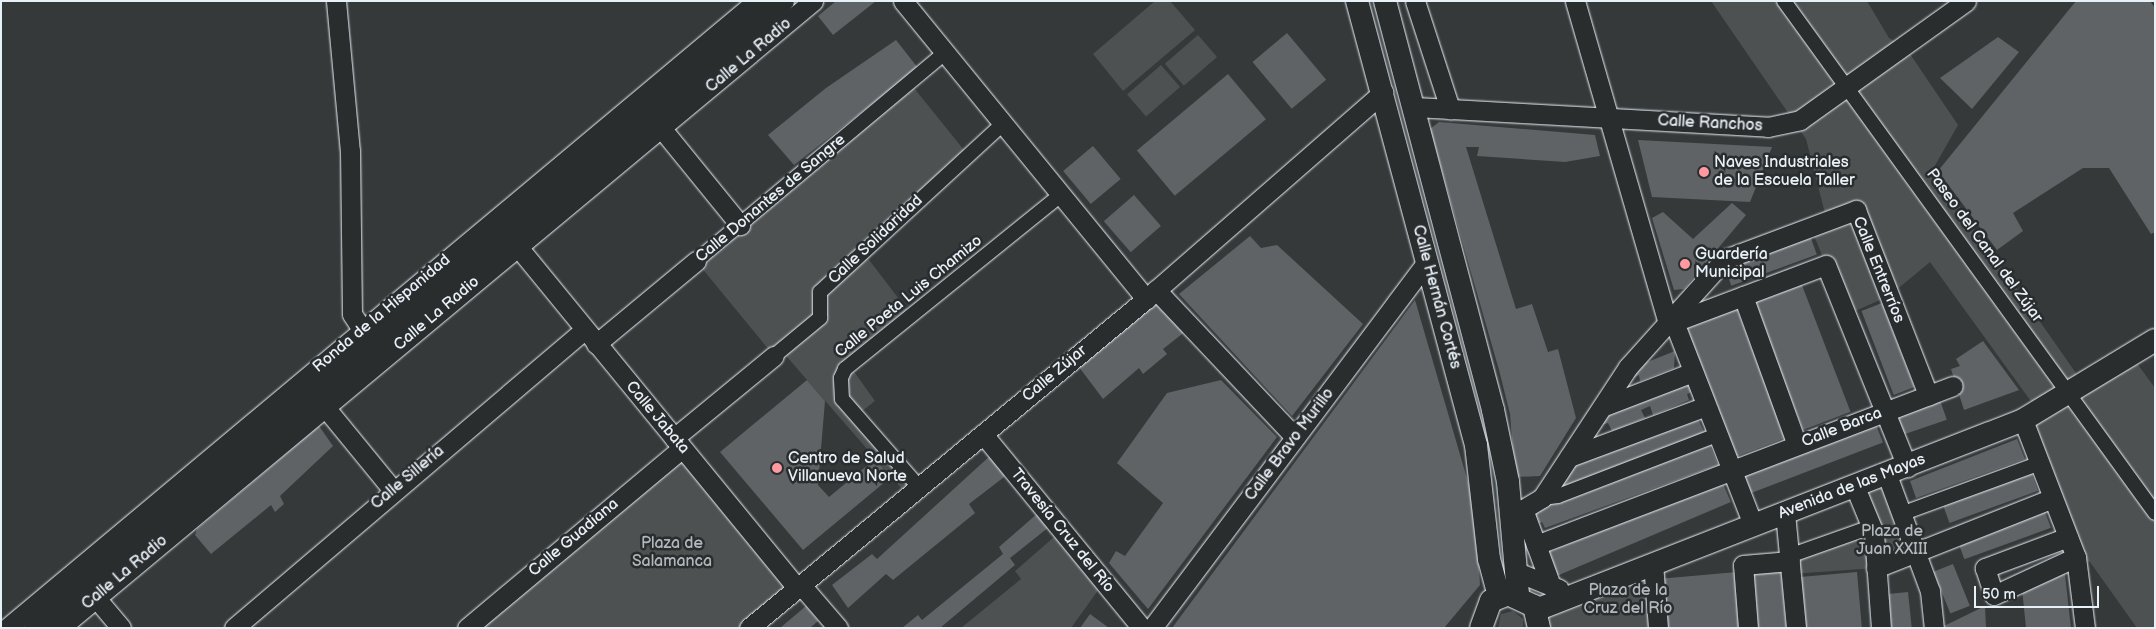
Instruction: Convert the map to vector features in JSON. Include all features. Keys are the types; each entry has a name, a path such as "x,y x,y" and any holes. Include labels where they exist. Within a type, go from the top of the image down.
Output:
{"street":[{"path":"336,1 350,151 352,314 362,331"},
{"name":"Ronda de la Hispanidad","path":"7,628 757,1"},
{"name":"Ronda de la Hispanidad","path":"35,628 783,1"},
{"name":"Calle La Radio","path":"60,628 662,129 813,1"},
{"path":"903,1 1061,195 1151,294 1295,437"},
{"name":"Calle Hernán Cortés","path":"1357,1 1383,92 1476,445 1489,559 1508,595"},
{"name":"Calle Hernán Cortés","path":"1385,1 1415,106 1493,410 1517,512 1517,572 1508,595"},
{"path":"1415,1 1450,109"},
{"path":"1575,1 1670,320 1693,372 1753,525"},
{"name":"Paseo del Canal del Zújar","path":"1784,1 2155,513"},
{"name":"Calle Ranchos","path":"1415,106 1768,127 1800,120 1849,89 1966,1"},
{"name":"Calle Donantes de Sangre","path":"590,337 696,261 946,53"},
{"name":"Calle Zújar","path":"749,628 1151,294 1359,117 1383,92"},
{"path":"1359,117 1389,118"},
{"name":"Calle Solidaridad","path":"678,443 774,356 820,318 820,292 1003,124"},
{"path":"662,129 740,224"},
{"name":"Calle Poeta Luis Chamizo","path":"919,487 842,399 841,378 845,369 1061,195"},
{"name":"Calle Entrerríos","path":"1670,320 1725,259 1856,210 1928,395"},
{"name":"Calle Jabata","path":"518,247 678,443 799,586 838,628"},
{"name":"Calle Bravo Murillo","path":"1152,628 1427,262"},
{"path":"1542,498 1602,407 1670,320 1826,265 1885,411 1897,471 1901,514 1930,591 1934,628"},
{"path":"1742,296 1797,445"},
{"name":"Calle Sillería","path":"234,628 393,490 590,337"},
{"name":"Avenida de las Mayas","path":"1538,619 1583,590 1897,471 2023,420 2155,340"},
{"path":"1602,407 1693,372"},
{"name":"Calle Barca","path":"1536,545 1952,386"},
{"path":"1569,458 1706,406"},
{"path":"326,407 393,490"},
{"path":"2023,420 2076,557 2085,628"},
{"name":"Travesía Cruz del Río","path":"983,434 1142,628"},
{"path":"1551,586 1536,545 1517,512 1542,498 1558,496 1718,434"},
{"name":"Calle Guadiana","path":"467,628 678,443"},
{"path":"1901,514 2040,463"},
{"path":"1855,487 1872,527 1881,628"},
{"path":"1876,568 2053,498"},
{"path":"1785,513 1796,628"},
{"path":"1748,628 1743,565 1789,558 1872,527"},
{"path":"2068,537 1985,568 1994,595 2076,557"},
{"path":"1653,563 1658,628"},
{"path":"1517,572 1551,586 1583,590"},
{"path":"1481,628 1485,609 1508,595 1538,619"},
{"path":"96,598 121,628"}],"green space":[{"path":"1155,1 1170,1 1195,30 1123,91 1093,54"},
{"path":"1711,1 1867,1 1889,38 1906,48 1958,125 1933,169 2085,386 2131,355 2155,388 2155,628 2137,628 2090,562 2076,557 2023,420 2038,411 1930,262 1889,296 1846,315 1811,228 1827,221 1806,139"},
{"path":"1198,35 1217,57 1184,86 1165,64"},
{"path":"1161,65 1180,87 1146,116 1127,95"},
{"path":"910,83 968,155 863,252 912,316 850,366 875,401 857,415 919,487 908,496 781,350 774,356 696,261"},
{"name":"Plaza de Salamanca","path":"682,448 797,588 749,628 467,628"},
{"name":"Plaza de Juan XXIII","path":"1887,475 1916,553 1876,568 1791,574 1789,556 1871,527 1855,487"},
{"path":"1062,530 1104,582 1071,628 961,628 1021,579 1015,571"},
{"name":"Plaza de la Cruz del Río","path":"1653,563 1658,628 1539,628 1539,614"},
{"path":"1513,611 1523,619 1523,628 1498,628 1501,614"}],"building":[{"path":"836,1 876,1 833,35 818,16"},
{"path":"2076,1 2150,1 2155,8 2155,232 2151,234 2109,168 2083,168 2013,213 2023,231 1997,250 1938,171"},
{"path":"1287,33 1326,80 1292,109 1253,62"},
{"path":"1998,37 2019,52 1972,109 1940,78"},
{"path":"896,40 918,68 794,165 768,135 826,88"},
{"path":"1228,74 1266,119 1175,196 1137,150"},
{"path":"1439,122 1595,135 1600,156 1565,162 1477,156 1479,147 1466,147 1516,309 1532,304 1548,352 1558,349 1576,418 1540,476 1515,477 1510,414 1430,129"},
{"name":"Naves Industriales de la Escuela Taller","path":"1638,140 1772,147 1750,202 1652,197"},
{"path":"1093,146 1121,179 1091,204 1063,171"},
{"path":"1134,195 1161,226 1131,252 1104,221"},
{"name":"Guardería Municipal","path":"1732,203 1746,215 1684,289 1674,290 1652,218 1663,212 1693,239"},
{"path":"1809,233 1817,255 1731,286 1723,264"},
{"path":"1250,236 1261,248 1277,245 1363,324 1292,416 1179,294"},
{"path":"1800,280 1851,412 1803,430 1752,298"},
{"path":"1156,290 1191,327 1163,349 1167,354 1143,374 1139,368 1103,399 1073,359"},
{"path":"1415,300 1475,506 1480,585 1444,628 1172,628"},
{"path":"1882,303 1914,387 1894,395 1861,311"},
{"path":"1735,304 1786,438 1736,457 1685,323"},
{"path":"1983,341 2019,390 1964,410 1951,369 1960,366 1956,359"},
{"path":"1675,351 1674,368 1640,381 1639,375 1633,378 1630,369"},
{"name":"Centro de Salud Villanueva Norte","path":"807,380 825,401 818,485 829,497 875,459 891,477 803,550 720,452"},
{"path":"1221,380 1277,437 1148,609 1109,563 1116,551 1125,556 1163,503 1117,463 1167,393"},
{"path":"1692,383 1696,390 1687,394 1689,400 1653,415 1650,406 1641,410 1645,418 1612,431 1608,423 1601,425 1598,418"},
{"path":"1939,397 1947,420 1901,435 1894,413"},
{"path":"1695,412 1705,434 1557,490 1569,462"},
{"path":"1875,422 1883,443 1751,493 1743,473"},
{"path":"319,426 333,446 280,496 284,504 275,512 271,505 211,554 195,535 197,529"},
{"path":"2017,439 2025,459 1916,498 1910,481"},
{"path":"1709,443 1718,465 1545,528 1542,522 1537,524 1532,510"},
{"path":"991,455 1008,474 969,504 975,513 893,580 886,574 848,608 832,585 872,554 877,559"},
{"path":"2031,472 2038,491 1950,523 1943,504"},
{"path":"1721,479 1731,502 1558,575 1548,552"},
{"path":"2044,509 2051,528 1964,559 1958,540"},
{"path":"1038,513 1049,527 1010,558 1015,565 940,628 902,628 918,615 922,620 1003,554 999,547"},
{"path":"1953,564 1970,606 1950,614 1934,572"},
{"path":"2064,566 2071,628 2026,628 2022,589"},
{"path":"1781,569 1786,628 1754,628 1749,572"},
{"path":"1737,572 1742,628 1668,628 1663,578"},
{"path":"1857,572 1862,628 1799,628 1794,577"},
{"path":"1908,592 1912,628 1892,628 1888,594"},
{"path":"806,606 818,621 810,628 780,628"},
{"path":"1985,606 1986,628 1944,628 1944,626"},
{"path":"1090,614 1109,628 1080,628"}],"place":[{"name":"Naves Industriales de la Escuela Taller","path":"1704,172"},
{"name":"Guardería Municipal","path":"1685,264"},
{"name":"Centro de Salud Villanueva Norte","path":"777,468"}]}
